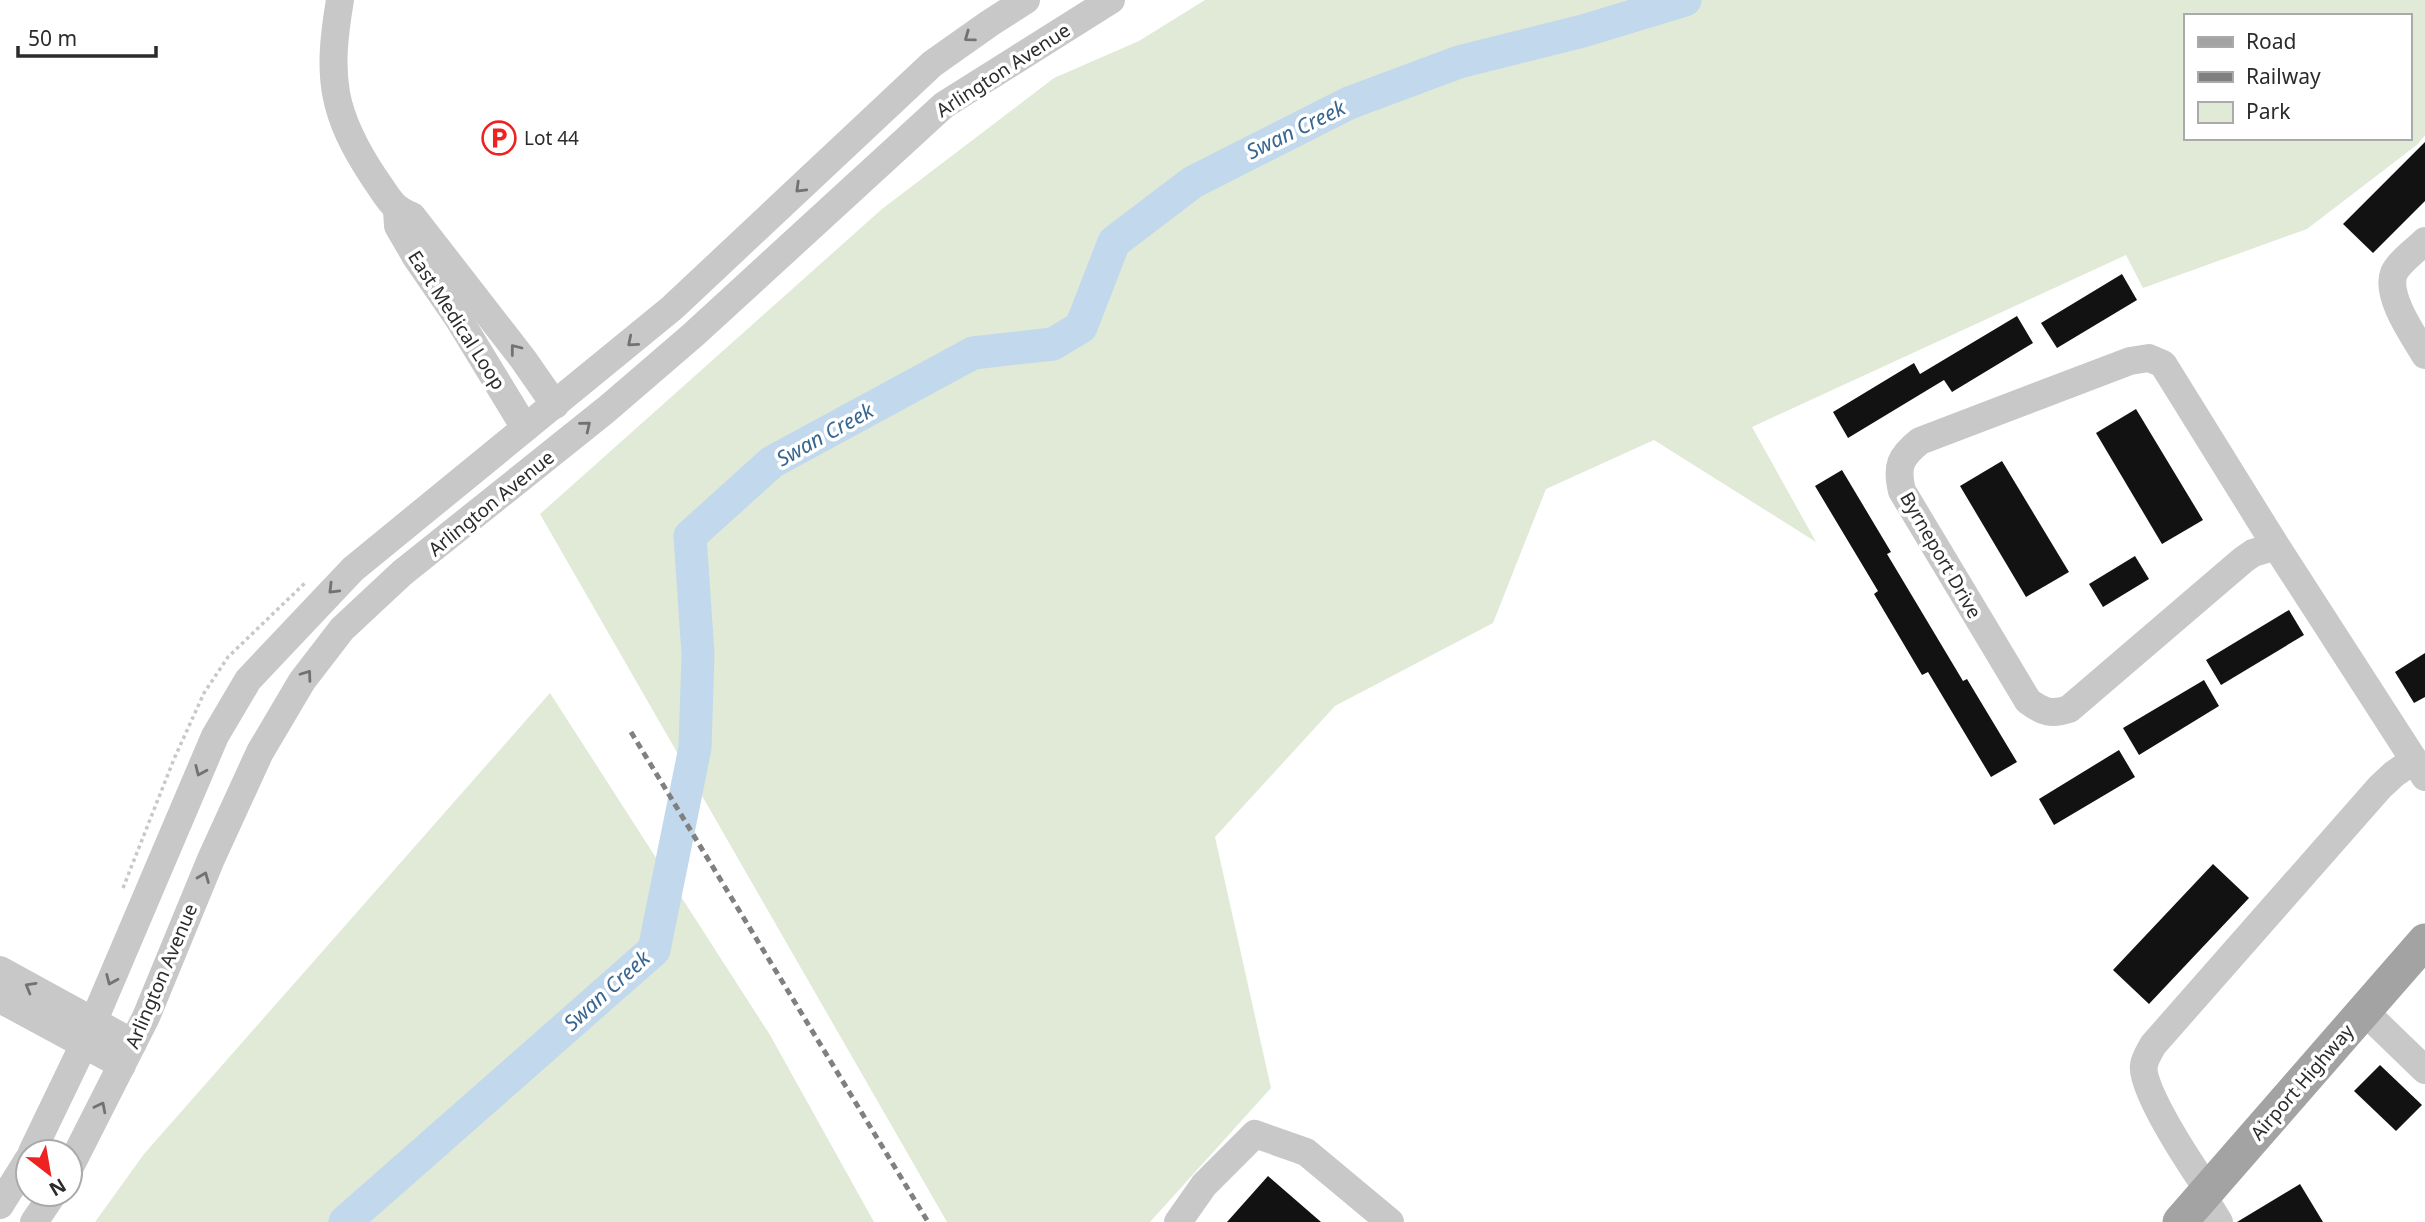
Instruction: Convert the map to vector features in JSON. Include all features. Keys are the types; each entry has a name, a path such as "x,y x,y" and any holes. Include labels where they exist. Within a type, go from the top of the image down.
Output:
{"main road":[{"name":"Airport Highway","path":"2180,1222 2210,1203 2364,1011 2425,941"}],"street":[{"name":"East Medical Loop","path":"340,0 332,62 336,100 355,147 397,210 398,226 404,236 525,428"},
{"name":"Arlington Avenue","path":"40,1138 88,1034 215,736 248,680 353,569 672,308 933,64 1026,0"},
{"name":"Arlington Avenue","path":"84,1140 128,1054 260,752 302,681 342,629 402,573 664,360 944,105 1111,0"},
{"name":"East Medical Loop","path":"397,210 412,216 523,359 555,405"},
{"path":"2425,241 2395,272 2393,282 2396,300 2403,316 2425,355"},
{"name":"Byrneport Drive","path":"2276,546 2253,553 2243,560 2069,709 2054,714 2040,710 2028,701 1902,491 1898,473 1905,453 1920,441 2130,361 2149,358 2163,364 2172,374 2276,546 2420,769"},
{"path":"342,629 358,594 378,570 541,441 553,426 555,405"},
{"path":"2210,1203 2147,1087 2143,1066 2153,1045 2380,787 2393,774 2420,769"},
{"path":"0,970 88,1034"},
{"path":"0,999 88,1034 128,1054"},
{"path":"2364,1011 2425,1070"},
{"path":"1178,1222 1205,1185 1255,1134 1306,1152 1390,1222"},
{"path":"0,1205 14,1182"}],"green space":[{"path":"1205,0 2425,0 2425,135 2418,144 2307,229 2143,288 2126,255 1752,427 1816,542 1654,440 1546,489 1493,623 1335,706 1215,837 1271,1088 1150,1222 947,1222 540,514 882,209 1054,78 1139,41"},
{"path":"550,693 770,1035 874,1222 95,1222 144,1154"}],"building":[{"path":"2425,142 2425,201 2373,253 2343,224"},
{"path":"2122,274 2137,300 2057,348 2041,323"},
{"path":"2017,316 2033,343 1952,392 1944,380 1848,438 1833,412 1914,363 1920,374"},
{"path":"2136,409 2203,520 2162,544 2096,433"},
{"path":"2002,461 2069,572 2026,597 1960,486"},
{"path":"1842,470 1891,552 1887,554 1963,681 1967,679 2017,762 1991,777 1928,672 1922,675 1874,594 1878,591 1815,486"},
{"path":"2135,556 2149,579 2103,607 2089,584"},
{"path":"2289,610 2304,635 2221,685 2206,660"},
{"path":"2425,653 2425,697 2414,703 2395,672"},
{"path":"2204,680 2219,706 2139,755 2123,728"},
{"path":"2119,750 2135,777 2054,825 2039,799"},
{"path":"2213,864 2249,898 2149,1004 2113,970"},
{"path":"2380,1065 2422,1105 2396,1131 2354,1091"},
{"path":"1268,1176 1321,1222 1227,1222"},
{"path":"2300,1184 2323,1222 2237,1222"}],"waterway":[{"name":"Swan Creek","path":"345,1222 654,950 695,748 698,654 690,536 772,462 973,353 1053,344 1081,327 1114,242 1193,182 1349,103 1459,62 1583,31 1685,0"}],"railway":[{"path":"631,732 928,1222"}],"place":[{"name":"Lot 44","path":"499,138"}]}
